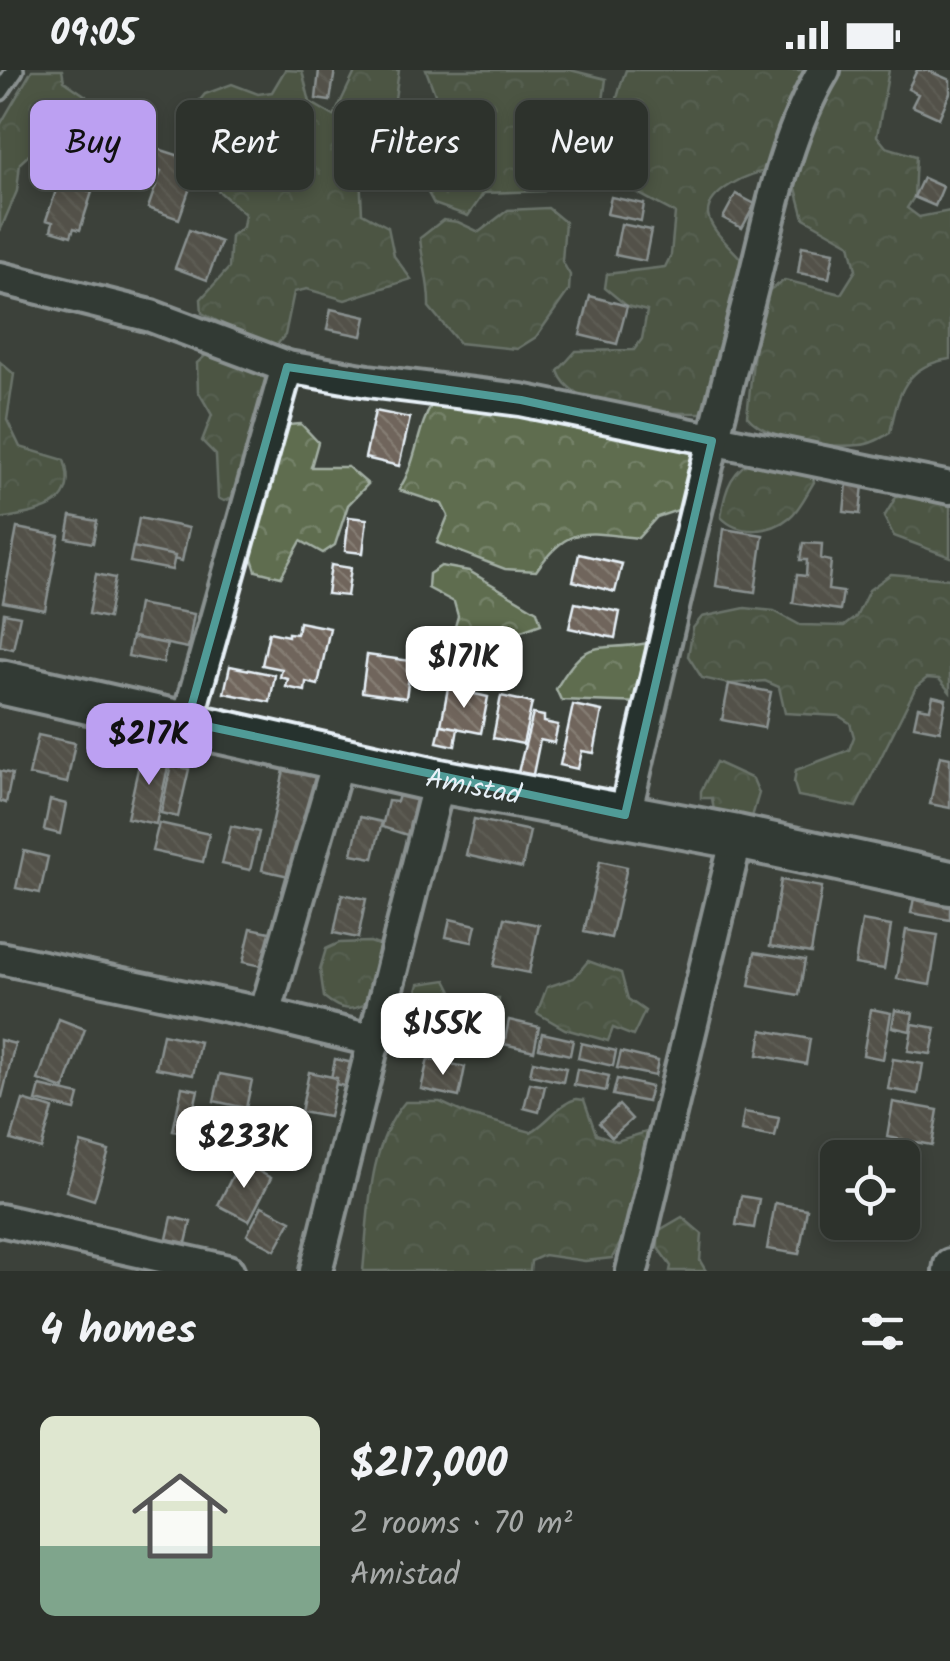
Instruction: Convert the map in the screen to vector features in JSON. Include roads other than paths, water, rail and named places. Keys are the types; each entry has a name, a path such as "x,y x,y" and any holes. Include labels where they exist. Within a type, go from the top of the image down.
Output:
{"street":[{"path":"624,815 712,441 780,184 807,98 824,70"},
{"path":"0,278 150,316 287,367 521,400 950,488"},
{"path":"186,722 287,367"},
{"name":"Amistad","path":"0,682 439,781 950,883"},
{"path":"265,1014 339,758"},
{"path":"316,1271 439,781"},
{"path":"632,1271 737,838"},
{"path":"0,958 265,1014 375,1042"},
{"path":"0,1220 228,1271"}],"lane":[{"path":"0,92 15,70"}]}
